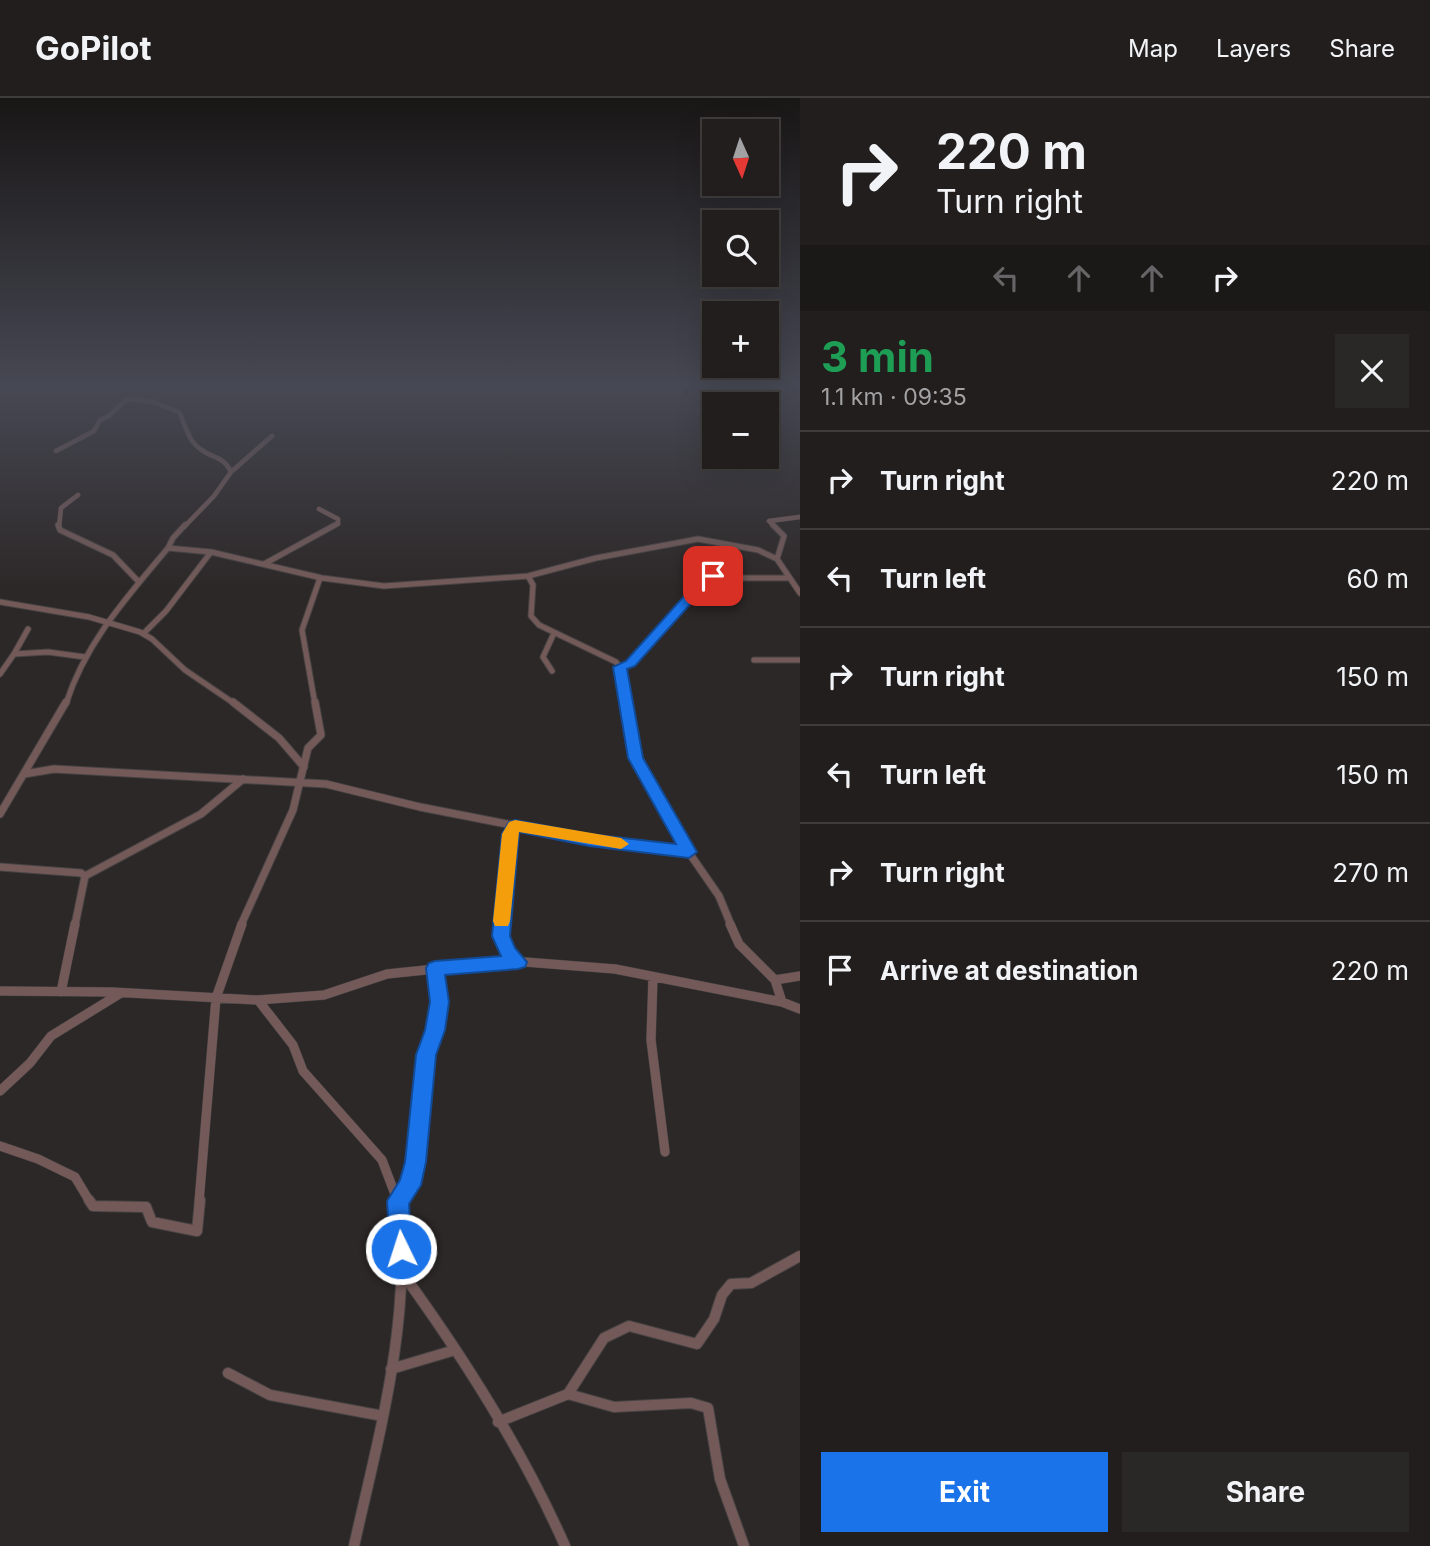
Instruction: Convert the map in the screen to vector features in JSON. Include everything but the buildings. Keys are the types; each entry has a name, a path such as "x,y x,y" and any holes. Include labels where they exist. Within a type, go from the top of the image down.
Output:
{"street":[{"path":"212,453 221,456 231,472"},
{"path":"0,814 4,802 64,709 75,674 107,621 168,548 173,538 215,496 231,472 253,453"},
{"path":"78,495 61,508 60,530 108,549 127,565 139,582"},
{"path":"264,565 295,545 338,524 338,519 319,509"},
{"path":"777,559 784,536 769,522 800,517"},
{"path":"168,548 211,552 320,578 384,586 528,576 596,558 698,539 758,550 777,559 787,578 800,593"},
{"path":"144,633 166,611 211,552"},
{"path":"528,576 533,584 531,616 539,625 615,662 620,667 636,758 689,852 719,896 739,944 775,980 782,1002"},
{"path":"620,667 631,664 706,579 713,576 762,580 787,578"},
{"path":"0,1146 38,1159 75,1177 93,1206 146,1207 152,1222 197,1231 216,998 244,918 293,810 308,748 321,735 302,630 320,578"},
{"path":"0,602 107,621 144,633 185,670 233,700 296,754 304,768"},
{"path":"0,674 28,629"},
{"path":"552,671 543,657 554,633"},
{"path":"13,654 48,652 85,656"},
{"path":"754,660 800,660"},
{"path":"24,774 54,769 302,781 589,840 689,852"},
{"path":"85,876 201,814 243,779"},
{"path":"515,825 510,834 501,936 508,952 518,962"},
{"path":"0,867 81,873 85,876"},
{"path":"61,992 85,876"},
{"path":"0,991 121,992 258,1000 324,995 387,974 518,962 615,969 782,1002 800,1009"},
{"path":"398,1201 410,1185 415,1162 426,1055 435,1030 440,1002 435,968"},
{"path":"775,980 800,976"},
{"path":"653,977 650,1040 665,1152"},
{"path":"0,1091 30,1063 51,1036 121,992"},
{"path":"258,1000 293,1045 303,1071 382,1160 398,1201 403,1274 391,1369 354,1546"},
{"path":"498,1422 568,1394 604,1338 629,1326 697,1344 714,1318 722,1295 731,1284 751,1283 800,1256"},
{"path":"403,1274 454,1349 539,1488 565,1546"},
{"path":"391,1369 454,1349"},
{"path":"228,1373 270,1395 383,1416"},
{"path":"568,1394 614,1406 691,1403 708,1408 720,1479 744,1546"}],"slow traffic":[{"path":"502,921 504,878 510,834 515,825 621,844"}],"route":[{"path":"401,1249 398,1201 410,1185 415,1162 426,1055 435,1030 440,1002 435,968 518,962 508,952 501,936 504,878 510,834 515,825 589,840 689,852 636,758 620,667 631,664 706,579 713,576"}]}
